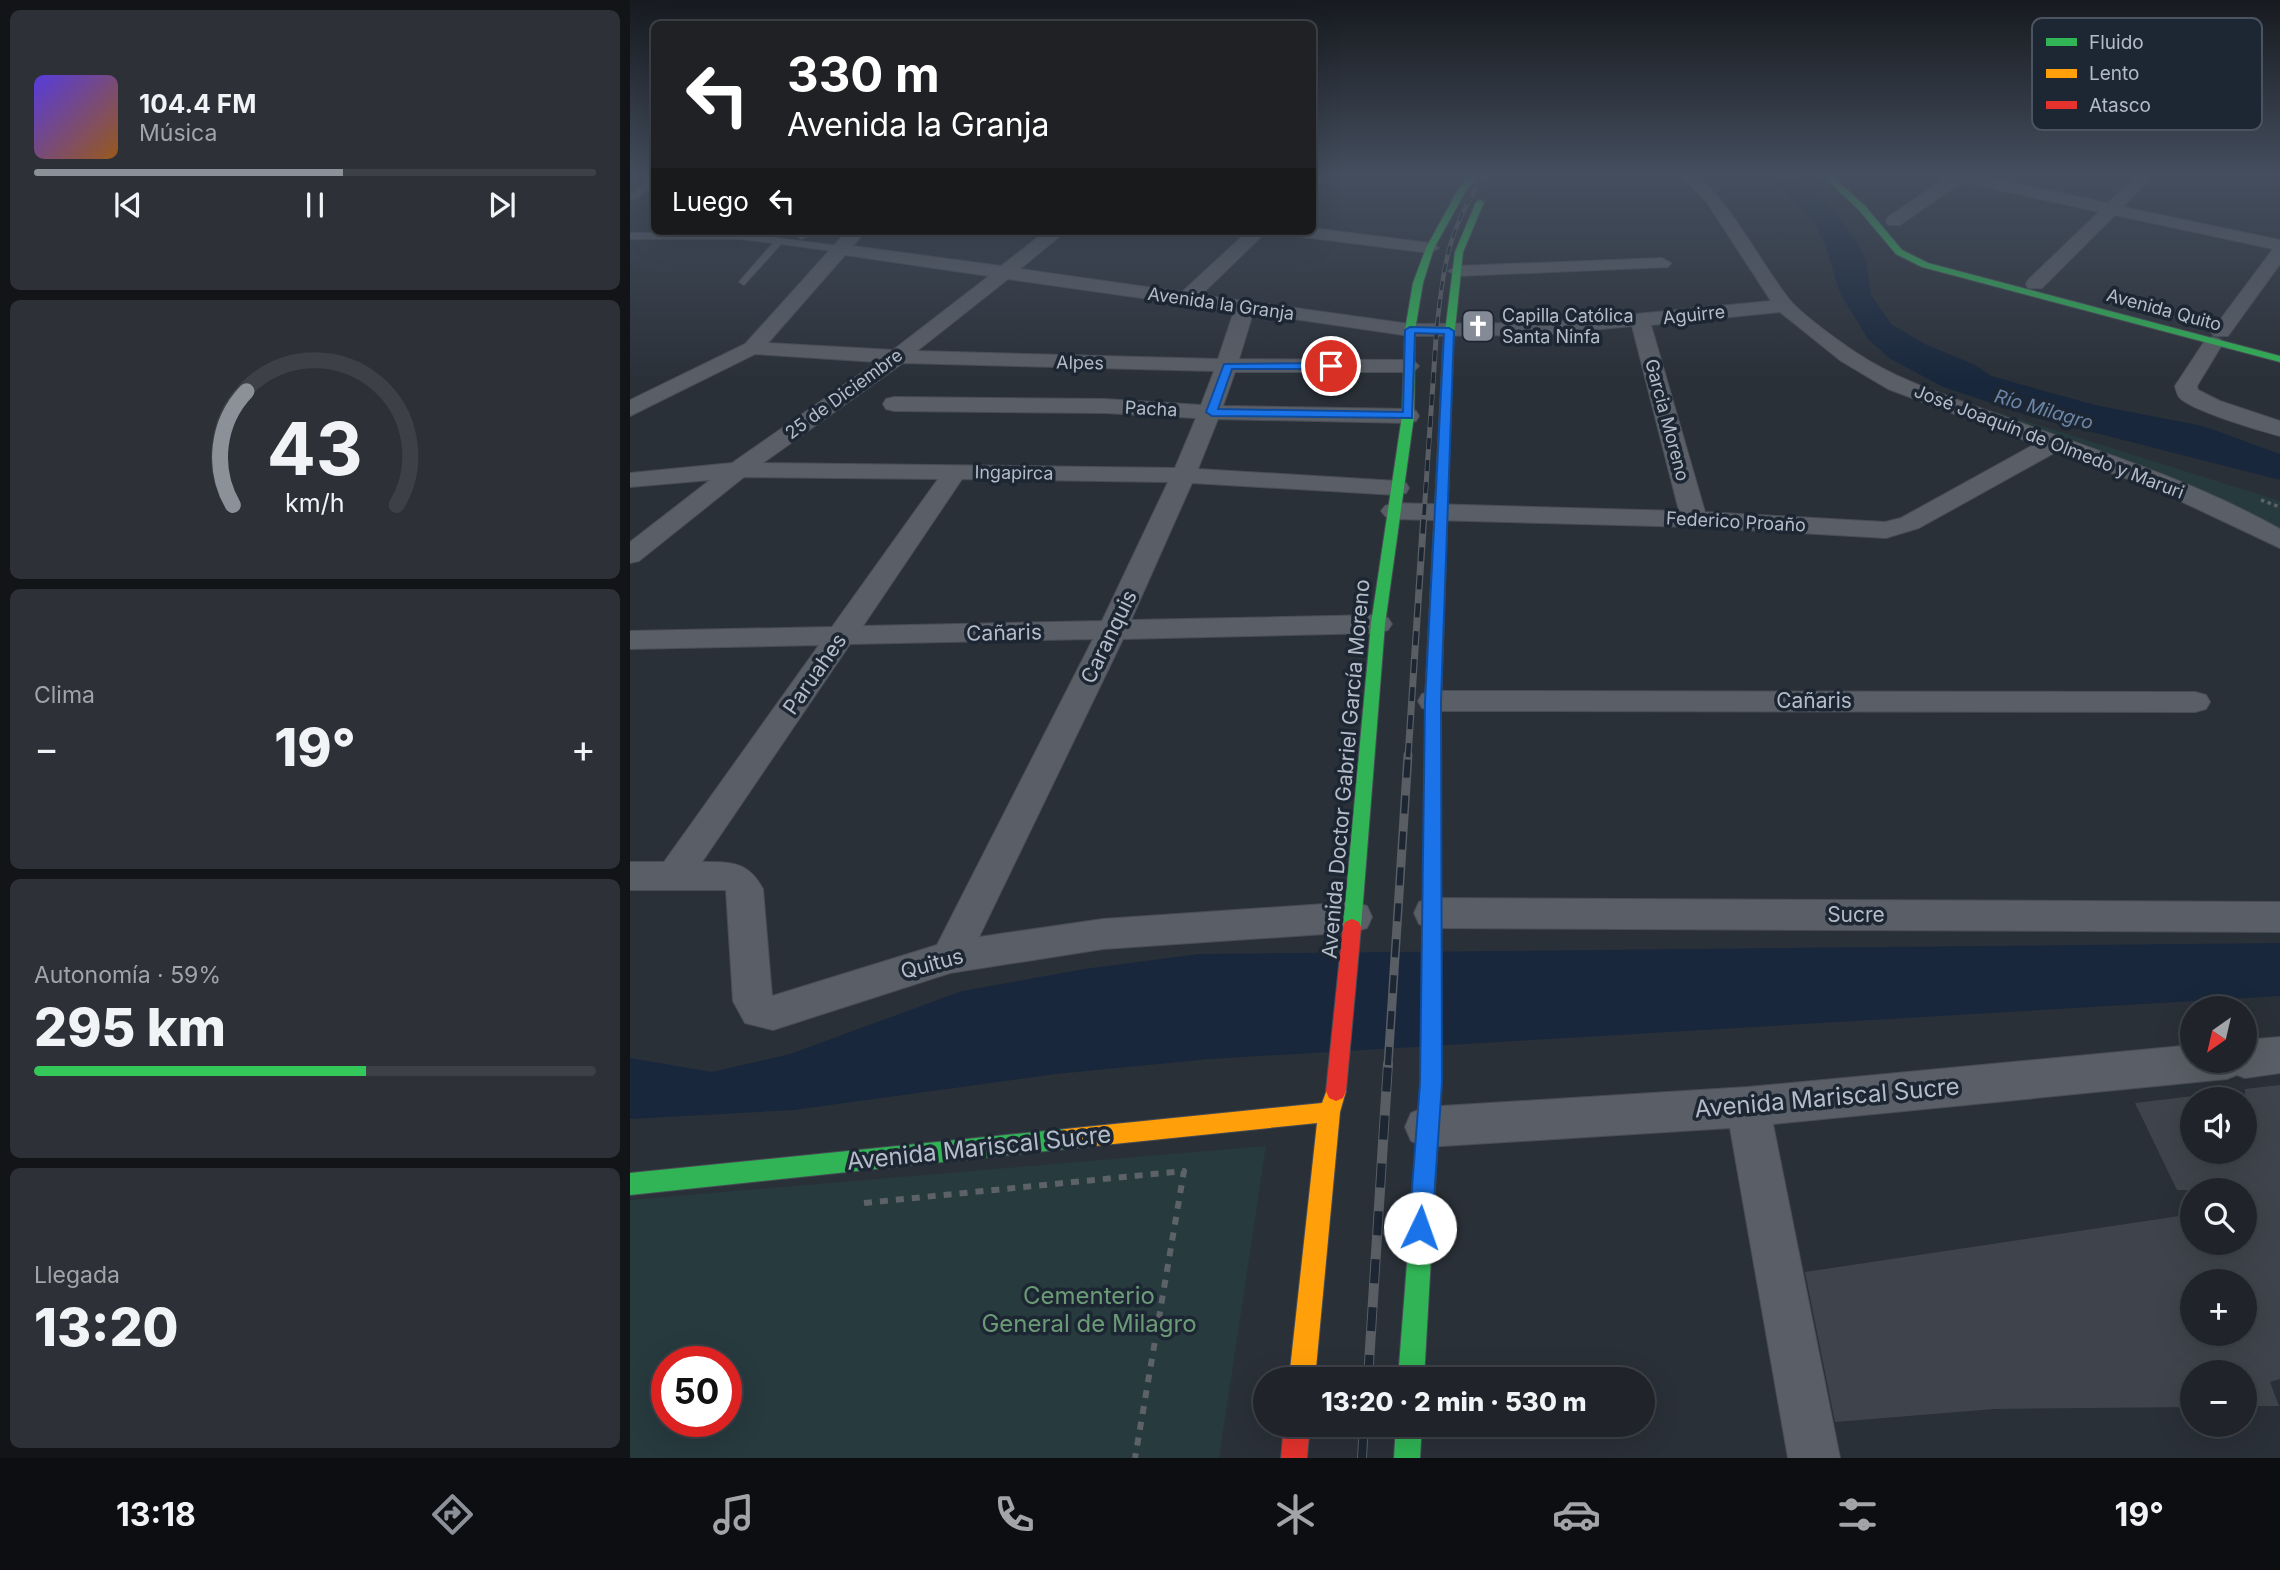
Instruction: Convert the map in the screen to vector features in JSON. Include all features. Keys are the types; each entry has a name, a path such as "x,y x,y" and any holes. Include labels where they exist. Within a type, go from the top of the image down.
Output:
{"main road":[{"name":"Avenida Doctor Gabriel García Moreno","path":"1303,1367 1329,1112 1339,1082 1378,624 1408,416 1410,330 1419,283 1432,244"},
{"path":"1412,1367 1431,1083 1433,701 1441,513 1443,331 1462,244"},
{"name":"Avenida Quito","path":"1892,244 1899,252 1925,265 2217,337 2280,347"},
{"name":"Avenida Quito","path":"1917,244 1928,254 1948,262 2035,284 2217,337 2280,359"},
{"name":"Avenida Mariscal Sucre","path":"630,1184 1329,1112"},
{"path":"1294,1458 1296,1437"},
{"path":"1407,1458 1408,1437"}],"street":[{"path":"630,409 752,348 844,244"},
{"name":"25 de Diciembre","path":"630,555 738,470 895,359 1041,244"},
{"path":"1185,299 1244,244"},
{"path":"1399,244 1430,248"},
{"name":"José Joaquín de Olmedo y Maruri","path":"1743,244 1784,306 1848,357 1896,384 2166,485 2243,519 2280,540"},
{"path":"2035,284 2075,244"},
{"path":"2263,244 2280,248 2186,386 2188,394 2212,407 2280,429"},
{"name":"Avenida la Granja","path":"839,249 1410,330 1443,331"},
{"path":"1457,271 1662,264"},
{"name":"Aguirre","path":"1443,331 1542,329 1784,306"},
{"name":"Caranquis","path":"950,957 1112,631 1185,475 1212,412 1245,307"},
{"name":"Garcia Moreno","path":"1640,320 1694,519"},
{"name":"Alpes","path":"752,348 895,359 1228,366 1408,366"},
{"name":"Pacha","path":"894,404 1408,416"},
{"name":"Federico Proaño","path":"1396,500 1441,513 1694,519 1886,530 1910,523 2056,442"},
{"name":"Ingapirca","path":"630,480 738,470 1185,475 1291,481 1396,500"},
{"name":"Paruahes","path":"674,875 955,472"},
{"name":"Cañaris","path":"630,640 1378,624"},
{"name":"Cañaris","path":"1433,701 2195,702"},
{"name":"Quitus","path":"630,876 727,876 739,880 745,889 753,1002 759,1011 773,1013 950,957 1103,934 1353,927"},
{"name":"Sucre","path":"1432,930 2280,917"},
{"path":"2258,1058 2280,1055"},
{"name":"Avenida Mariscal Sucre","path":"1426,1127 1748,1107 2180,1065"},
{"path":"1748,1107 1814,1458"}],"lane":[{"path":"744,282 776,244"},
{"path":"822,244 839,249"}],"path":[{"path":"860,1204 1184,1171 1135,1458"}],"green space":[{"path":"1997,412 2280,501 2280,532 2140,468 1995,415"},
{"name":"Cementerio General de Milagro","path":"1266,1146 1219,1458 630,1458 630,1200"}],"water":[{"name":"Río Milagro","path":"1825,244 1859,244 1866,261 1871,295 1891,324 1925,344 1975,365 1991,376 2095,405 2203,426 2280,454 2280,480 2033,417 1943,387 1889,358 1868,339 1840,293"},
{"path":"2280,943 2280,996 2180,996 2180,1002 1210,1059 1056,1074 794,1110 630,1119 630,1058 712,1072 790,1054 962,991 1084,969 1199,954"}],"building":[{"path":"2280,1085 2280,1379 2270,1382 2279,1406 2257,1406 2257,1360 2180,1360 2180,1407 1994,1409 1835,1422 1805,1272 2180,1216 2180,1255 2257,1255 2257,1178 2180,1178 2180,1190 2177,1190 2135,1103 2180,1098 2180,1164 2257,1164 2257,1088"}],"railway":[{"path":"1437,326 1445,266 1451,244"},
{"path":"1424,515 1437,324"},
{"path":"1408,757 1424,513"},
{"path":"1388,1065 1408,755"},
{"path":"1369,1367 1388,1064"},
{"path":"1362,1458 1363,1437"}],"traffic: fast":[{"path":"1352,927 1378,624 1408,416 1410,330 1418,283 1432,244"},
{"path":"1448,348 1459,252 1462,244"},
{"path":"1892,244 1899,252 1925,265 2280,359"},
{"path":"1412,1367 1431,1083 1433,772"},
{"path":"630,1184 1065,1139"},
{"path":"1407,1458 1408,1437"}],"traffic: slow":[{"path":"1433,772 1433,701 1448,348"},
{"path":"1303,1367 1329,1112 1336,1091"},
{"path":"1065,1139 1329,1112"}],"traffic: jam":[{"path":"1336,1091 1352,927"},
{"path":"1294,1458 1296,1437"}],"place":[{"name":"Capilla Católica Santa Ninfa","path":"1478,326"}],"route":[{"path":"1331,366 1228,366 1212,412 1408,416 1410,330 1449,331 1433,701 1431,1083 1420,1228"}]}
